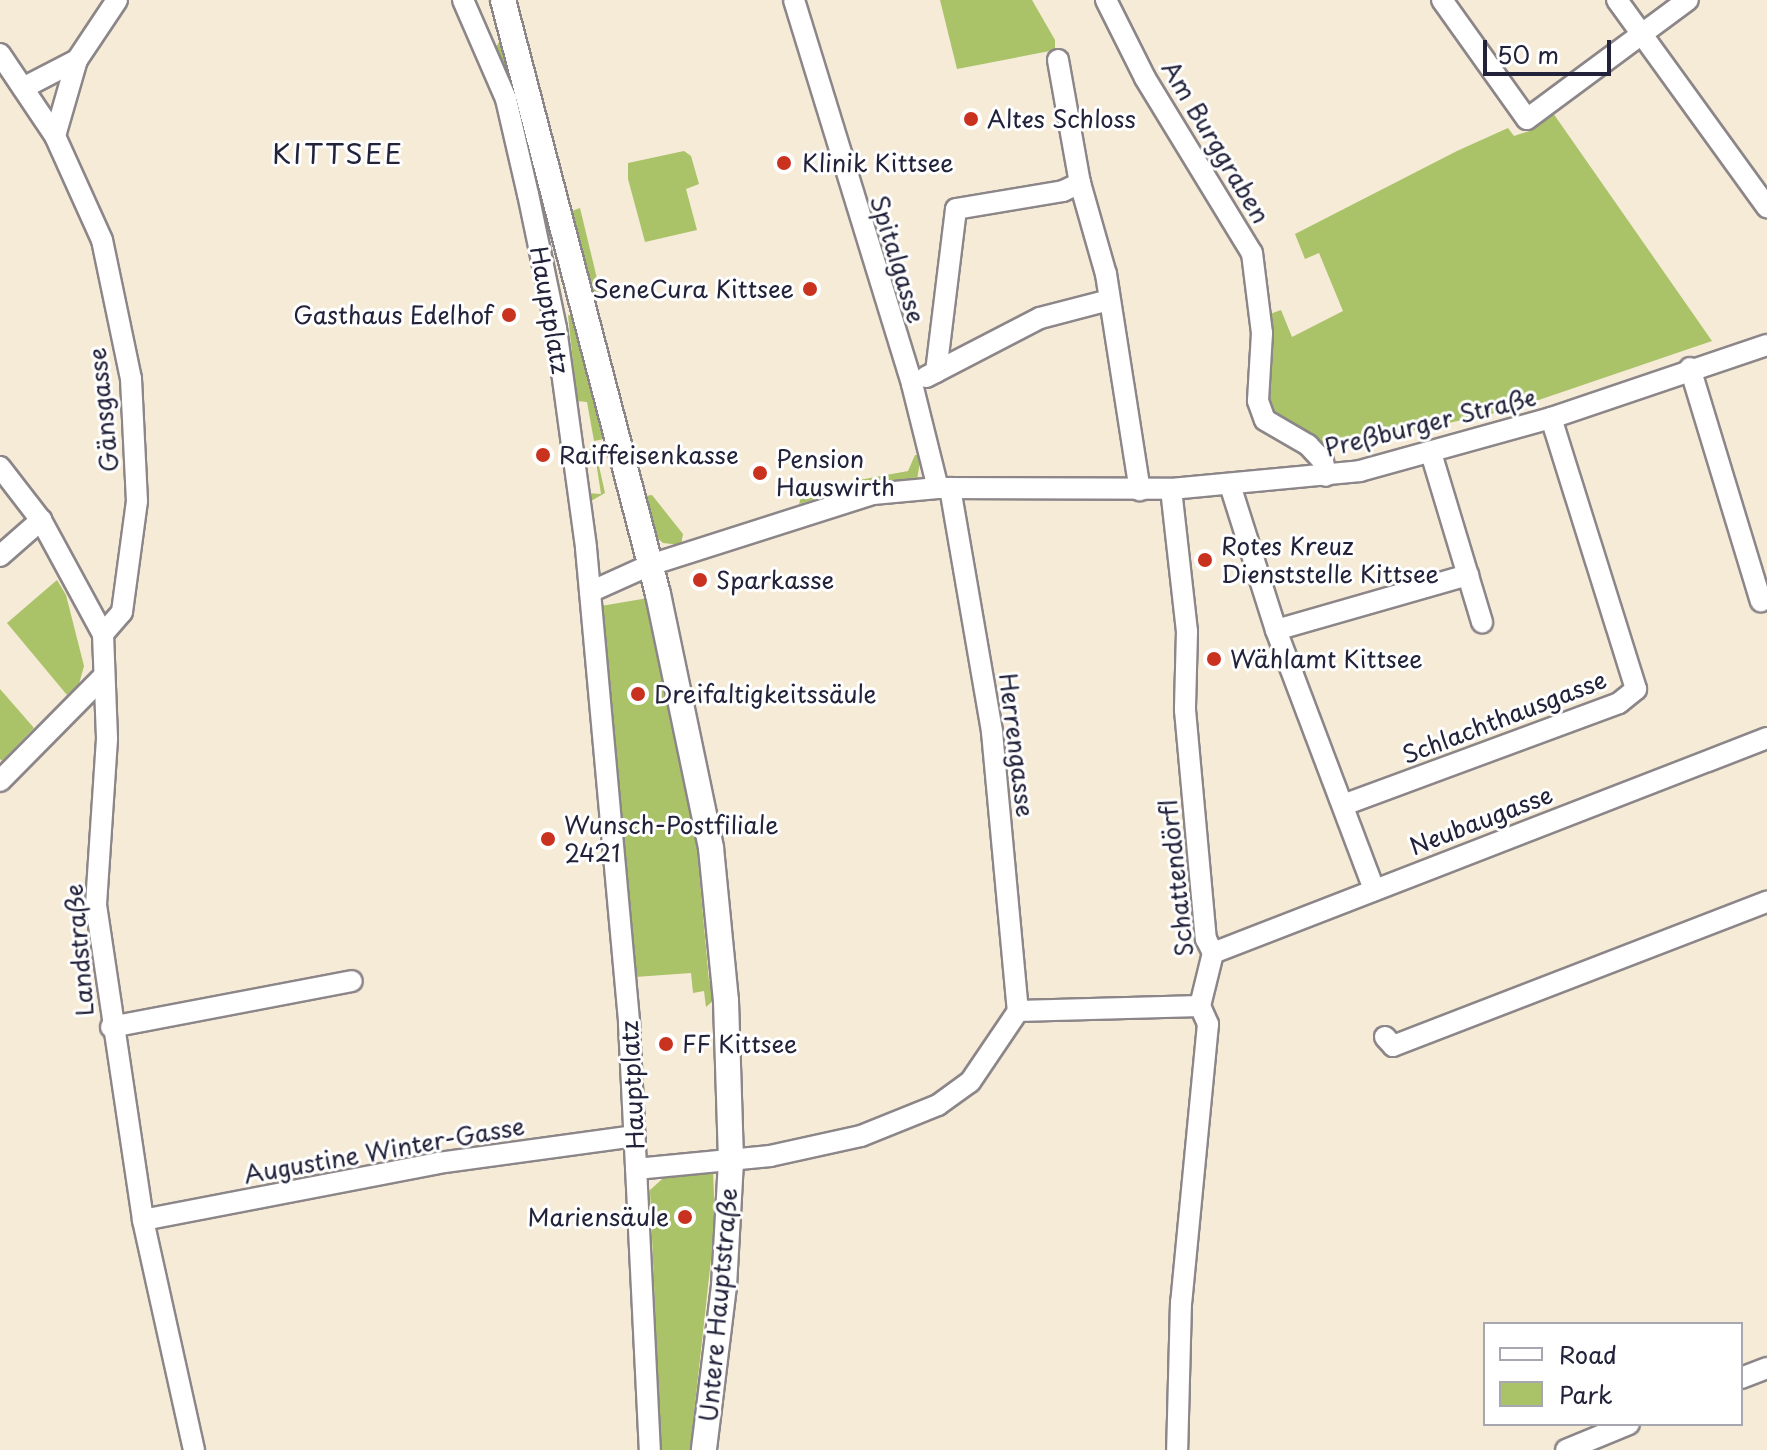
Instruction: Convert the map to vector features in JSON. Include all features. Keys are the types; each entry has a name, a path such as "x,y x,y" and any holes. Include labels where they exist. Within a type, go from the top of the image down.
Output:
{"street":[{"path":"55,136 77,60 117,0"},
{"name":"Hauptplatz","path":"463,0 506,99 556,328 590,592 636,1169 731,1161 726,1001 711,848 650,565 503,0"},
{"name":"Spitalgasse","path":"794,0 944,488"},
{"name":"Am Burggraben","path":"1106,0 1145,78 1252,253 1262,333 1258,401 1265,420 1308,445 1323,461 1326,476"},
{"path":"1442,0 1527,119 1688,0"},
{"path":"1617,0 1767,207"},
{"path":"480,36 511,27"},
{"name":"Gänsgasse","path":"0,54 55,136 102,240 131,379 137,501 122,612 103,634"},
{"path":"23,88 77,60"},
{"path":"1058,60 1080,183 1109,300 1140,490"},
{"path":"936,372 956,209 1063,191 1080,183"},
{"path":"912,384 1040,318 1109,300"},
{"name":"Preßburger Straße","path":"650,565 873,494 944,488 1171,489 1326,476 1431,453 1551,418 1690,368 1767,345"},
{"path":"1690,368 1761,601"},
{"name":"Schlachthausgasse","path":"1346,804 1619,703 1636,689 1551,418"},
{"path":"1431,453 1482,622"},
{"name":"Landstraße","path":"0,467 41,520 103,634 102,678 107,739 96,905 111,1027 143,1220 194,1450"},
{"path":"1230,485 1276,630 1346,804 1374,890"},
{"name":"Herrengasse","path":"944,488 992,732 1018,1011"},
{"name":"Schattendörfl","path":"1171,489 1187,631 1185,710 1206,939 1213,953 1200,1006 1208,1024 1181,1302 1177,1450"},
{"path":"0,556 41,520"},
{"path":"590,592 650,565"},
{"path":"1276,630 1468,575"},
{"path":"0,781 102,678"},
{"name":"Neubaugasse","path":"1213,953 1767,738"},
{"path":"1385,1037 1393,1046 1767,902"},
{"path":"111,1027 352,981"},
{"path":"731,1161 861,1136 938,1105 970,1082 1018,1011 1200,1006"},
{"name":"Augustine Winter-Gasse","path":"143,1220 438,1163 634,1136"},
{"name":"Untere Hauptstraße","path":"704,1450 724,1286 731,1161"},
{"path":"636,1169 650,1450"},
{"path":"1743,1377 1767,1368"},
{"path":"1566,1450 1624,1426"}],"green space":[{"path":"940,0 1032,0 1055,40 1055,50 957,69"},
{"path":"501,39 535,160 495,49"},
{"path":"1553,113 1712,341 1509,410 1331,448 1269,409 1270,314 1281,310 1292,337 1343,311 1319,253 1305,259 1295,234 1457,151 1508,128 1514,136 1529,131"},
{"path":"684,151 691,156 699,184 686,189 697,230 645,242 628,179 628,163"},
{"path":"580,208 600,291 589,294 572,211"},
{"path":"568,315 574,317 604,439 594,441 587,402 577,401"},
{"path":"595,448 605,493 591,501 587,493 601,494 595,455 581,451"},
{"path":"915,455 921,455 917,480 848,490 799,504 801,497 854,481 908,471"},
{"path":"652,495 683,534 681,545 663,543 651,532 645,496"},
{"path":"57,580 66,595 84,666 79,684 67,695 7,623"},
{"path":"648,598 696,838 709,981 717,981 716,998 706,1007 704,991 693,993 691,973 635,977 601,606"},
{"path":"0,689 34,728 2,761 0,759"},
{"path":"713,1170 715,1223 690,1450 661,1450 650,1190 670,1172"}],"place":[{"name":"Altes Schloss","path":"971,119"},
{"name":"Klinik Kittsee","path":"784,163"},
{"name":"SeneCura Kittsee","path":"810,289"},
{"name":"Gasthaus Edelhof","path":"509,315"},
{"name":"Raiffeisenkasse","path":"543,455"},
{"name":"Pension Hauswirth","path":"760,473"},
{"name":"Rotes Kreuz Dienststelle Kittsee","path":"1205,560"},
{"name":"Sparkasse","path":"700,580"},
{"name":"Wählamt Kittsee","path":"1214,659"},
{"name":"Dreifaltigkeitssäule","path":"638,694"},
{"name":"Wunsch-Postfiliale 2421","path":"548,839"},
{"name":"FF Kittsee","path":"666,1044"},
{"name":"Mariensäule","path":"685,1217"}],"district":[{"name":"KITTSEE","path":"338,153"}]}
